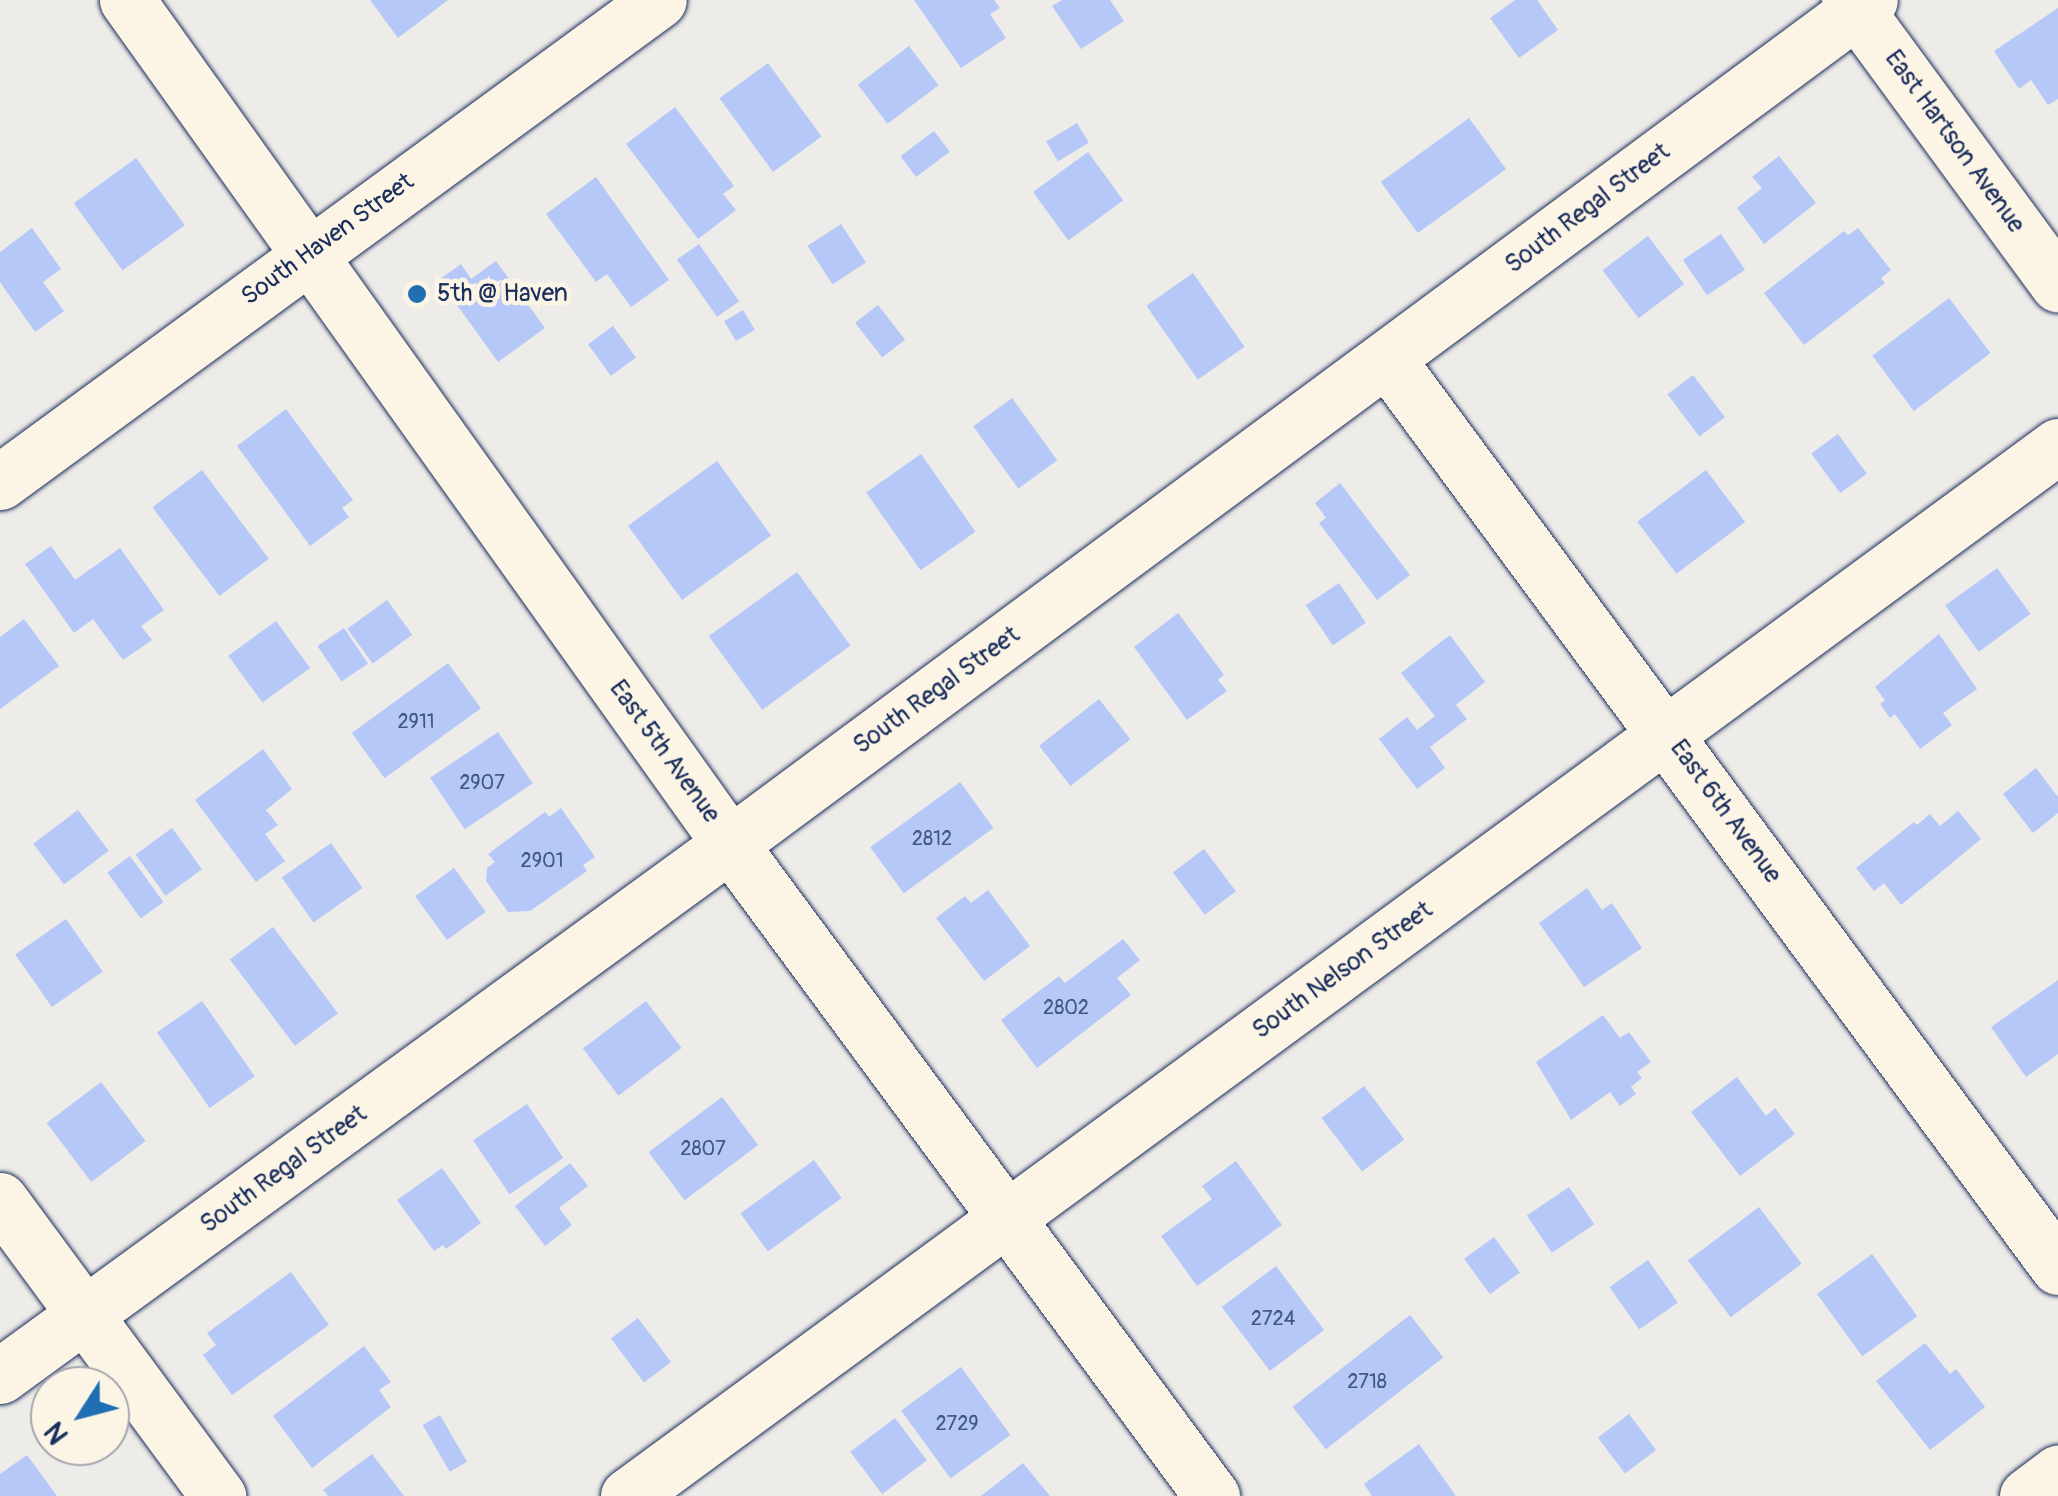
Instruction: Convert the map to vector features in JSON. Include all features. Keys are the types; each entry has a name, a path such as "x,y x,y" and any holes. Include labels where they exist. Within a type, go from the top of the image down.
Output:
{"street":[{"name":"East 5th Avenue","path":"127,0 730,844 1212,1496"},
{"name":"South Haven Street","path":"0,482 659,0"},
{"name":"East Hartson Avenue","path":"1858,3 2058,284"},
{"name":"South Regal Street","path":"0,1376 1387,359 1858,3"},
{"name":"East 6th Avenue","path":"1387,359 1668,734 2058,1268"},
{"name":"South Nelson Street","path":"628,1496 2058,446"},
{"path":"0,1200 218,1496"},
{"path":"2027,1496 2058,1472"}],"building":[{"path":"370,0 448,0 398,38"},
{"path":"914,0 994,0 1000,8 990,14 1006,38 961,68"},
{"path":"1062,0 1110,0 1124,21 1081,49 1052,6"},
{"path":"1515,0 1537,0 1558,30 1519,58 1490,18"},
{"path":"2058,8 2058,99 2048,105 2031,80 2019,89 1994,51"},
{"path":"909,46 938,85 887,124 858,85"},
{"path":"768,63 821,137 773,172 719,98"},
{"path":"675,107 734,186 723,194 736,210 698,239 626,144"},
{"path":"1469,118 1506,169 1418,233 1381,182"},
{"path":"1077,123 1089,143 1058,161 1046,142"},
{"path":"934,131 950,152 916,177 900,156"},
{"path":"1088,152 1123,201 1068,241 1033,192"},
{"path":"1779,156 1816,203 1764,244 1737,208 1762,188 1752,177"},
{"path":"136,158 185,225 122,270 74,203"},
{"path":"596,177 669,280 631,307 607,274 596,282 546,214"},
{"path":"841,224 866,263 833,284 807,246"},
{"path":"32,228 61,269 43,282 64,311 35,332 0,282 0,252"},
{"path":"1858,228 1891,270 1881,278 1885,283 1804,345 1764,293 1844,231 1848,235"},
{"path":"1721,234 1745,270 1707,295 1683,260"},
{"path":"1648,236 1684,284 1639,318 1602,270"},
{"path":"699,244 739,301 717,317 677,259"},
{"path":"496,261 545,328 498,362 439,280 461,264 471,279"},
{"path":"1193,273 1245,347 1198,379 1146,306"},
{"path":"1949,298 1991,353 1914,411 1872,356"},
{"path":"878,305 905,340 882,358 855,323"},
{"path":"743,310 755,330 736,341 724,321"},
{"path":"613,326 636,358 611,376 588,344"},
{"path":"1693,375 1725,417 1699,437 1667,394"},
{"path":"1012,398 1057,460 1018,489 973,426"},
{"path":"286,409 353,500 342,508 349,517 310,546 237,446"},
{"path":"1838,434 1867,474 1840,493 1811,453"},
{"path":"921,454 975,532 921,570 866,492"},
{"path":"717,461 771,535 682,600 628,526"},
{"path":"202,470 269,559 219,596 152,507"},
{"path":"1706,470 1745,522 1676,574 1637,522"},
{"path":"1340,483 1410,575 1377,600 1319,523 1326,518 1315,503"},
{"path":"51,546 75,580 120,548 164,610 141,626 152,640 123,660 93,619 74,633 25,564"},
{"path":"1997,568 2031,614 1979,652 1945,606"},
{"path":"797,572 850,646 762,710 709,636"},
{"path":"1339,583 1366,623 1333,645 1306,605"},
{"path":"387,600 412,635 373,664 347,629"},
{"path":"1178,613 1224,675 1218,680 1227,691 1187,720 1134,647"},
{"path":"24,619 59,666 0,709 0,637"},
{"path":"276,621 310,668 262,703 228,656"},
{"path":"344,628 368,664 342,682 317,646"},
{"path":"1939,634 1977,689 1943,713 1952,725 1920,749 1895,714 1890,718 1880,704 1885,700 1875,687"},
{"path":"1450,635 1485,682 1456,705 1467,719 1430,747 1445,768 1417,789 1379,739 1407,717 1417,730 1435,716 1401,673"},
{"path":"448,663 481,708 385,778 352,733"},
{"path":"1099,699 1130,739 1071,786 1039,746"},
{"path":"498,732 533,783 465,829 430,778"},
{"path":"263,749 292,789 266,810 278,825 265,834 285,861 256,882 195,800"},
{"path":"2036,768 2058,797 2058,813 2033,833 2003,794"},
{"path":"960,782 994,828 904,893 870,847"},
{"path":"561,808 595,857 583,865 587,871 530,911 508,912 486,881 487,868 495,862 488,854 545,812 549,817"},
{"path":"78,810 109,851 64,884 33,844"},
{"path":"1958,811 1981,839 1901,905 1884,883 1874,891 1856,868 1914,822 1917,825 1930,814 1940,826"},
{"path":"172,828 202,869 166,896 136,854"},
{"path":"331,843 363,888 313,922 282,877"},
{"path":"1204,849 1236,891 1205,915 1173,872"},
{"path":"130,856 164,902 141,919 107,872"},
{"path":"454,868 486,912 447,940 415,896"},
{"path":"1587,888 1602,910 1612,903 1642,948 1584,987 1539,923"},
{"path":"988,890 1030,946 984,981 936,918 965,896 971,903"},
{"path":"66,919 103,971 52,1007 15,955"},
{"path":"273,927 338,1013 295,1046 230,959"},
{"path":"1123,939 1140,960 1117,978 1131,995 1037,1068 1001,1020 1059,976 1065,983"},
{"path":"2058,980 2058,1054 2026,1077 1991,1027"},
{"path":"202,1001 255,1076 210,1108 157,1033"},
{"path":"646,1001 682,1048 618,1096 583,1049"},
{"path":"1603,1015 1620,1038 1629,1032 1651,1062 1637,1072 1642,1078 1631,1087 1636,1094 1620,1106 1610,1092 1571,1120 1536,1062"},
{"path":"1737,1077 1766,1116 1775,1108 1795,1134 1740,1176 1691,1112"},
{"path":"101,1082 146,1141 91,1182 47,1123"},
{"path":"1364,1086 1404,1140 1362,1171 1322,1118"},
{"path":"722,1097 758,1145 685,1200 649,1152"},
{"path":"527,1104 563,1158 509,1194 473,1140"},
{"path":"814,1160 842,1198 768,1252 740,1213"},
{"path":"1236,1161 1282,1225 1197,1286 1161,1236 1212,1199 1202,1186"},
{"path":"570,1163 588,1186 559,1208 572,1225 545,1246 515,1206"},
{"path":"442,1168 481,1223 446,1249 443,1245 434,1251 397,1200"},
{"path":"1569,1187 1594,1224 1552,1253 1527,1216"},
{"path":"1759,1207 1802,1264 1731,1317 1688,1261"},
{"path":"1494,1237 1520,1273 1490,1294 1464,1259"},
{"path":"1872,1254 1917,1316 1862,1356 1817,1294"},
{"path":"1648,1260 1678,1303 1639,1330 1609,1287"},
{"path":"1276,1266 1324,1330 1270,1371 1222,1307"},
{"path":"291,1272 329,1325 232,1395 203,1355 216,1345 207,1333"},
{"path":"1410,1315 1443,1358 1326,1449 1293,1407"},
{"path":"638,1318 671,1362 644,1382 611,1338"},
{"path":"1925,1343 1950,1374 1956,1369 1985,1407 1930,1450 1876,1381"},
{"path":"364,1346 391,1382 379,1390 391,1407 312,1468 273,1416"},
{"path":"961,1367 1010,1435 951,1478 901,1410"},
{"path":"1629,1414 1656,1450 1625,1473 1598,1437"},
{"path":"440,1415 467,1462 450,1472 423,1425"},
{"path":"895,1418 927,1460 882,1494 850,1452"},
{"path":"1419,1444 1456,1496 1372,1496 1364,1484"},
{"path":"372,1454 404,1496 328,1496 323,1490"},
{"path":"27,1455 30,1466 35,1466 57,1496 0,1496 0,1474"},
{"path":"1023,1463 1050,1496 981,1496"}],"place":[{"name":"5th @ Haven","path":"417,294"}]}
